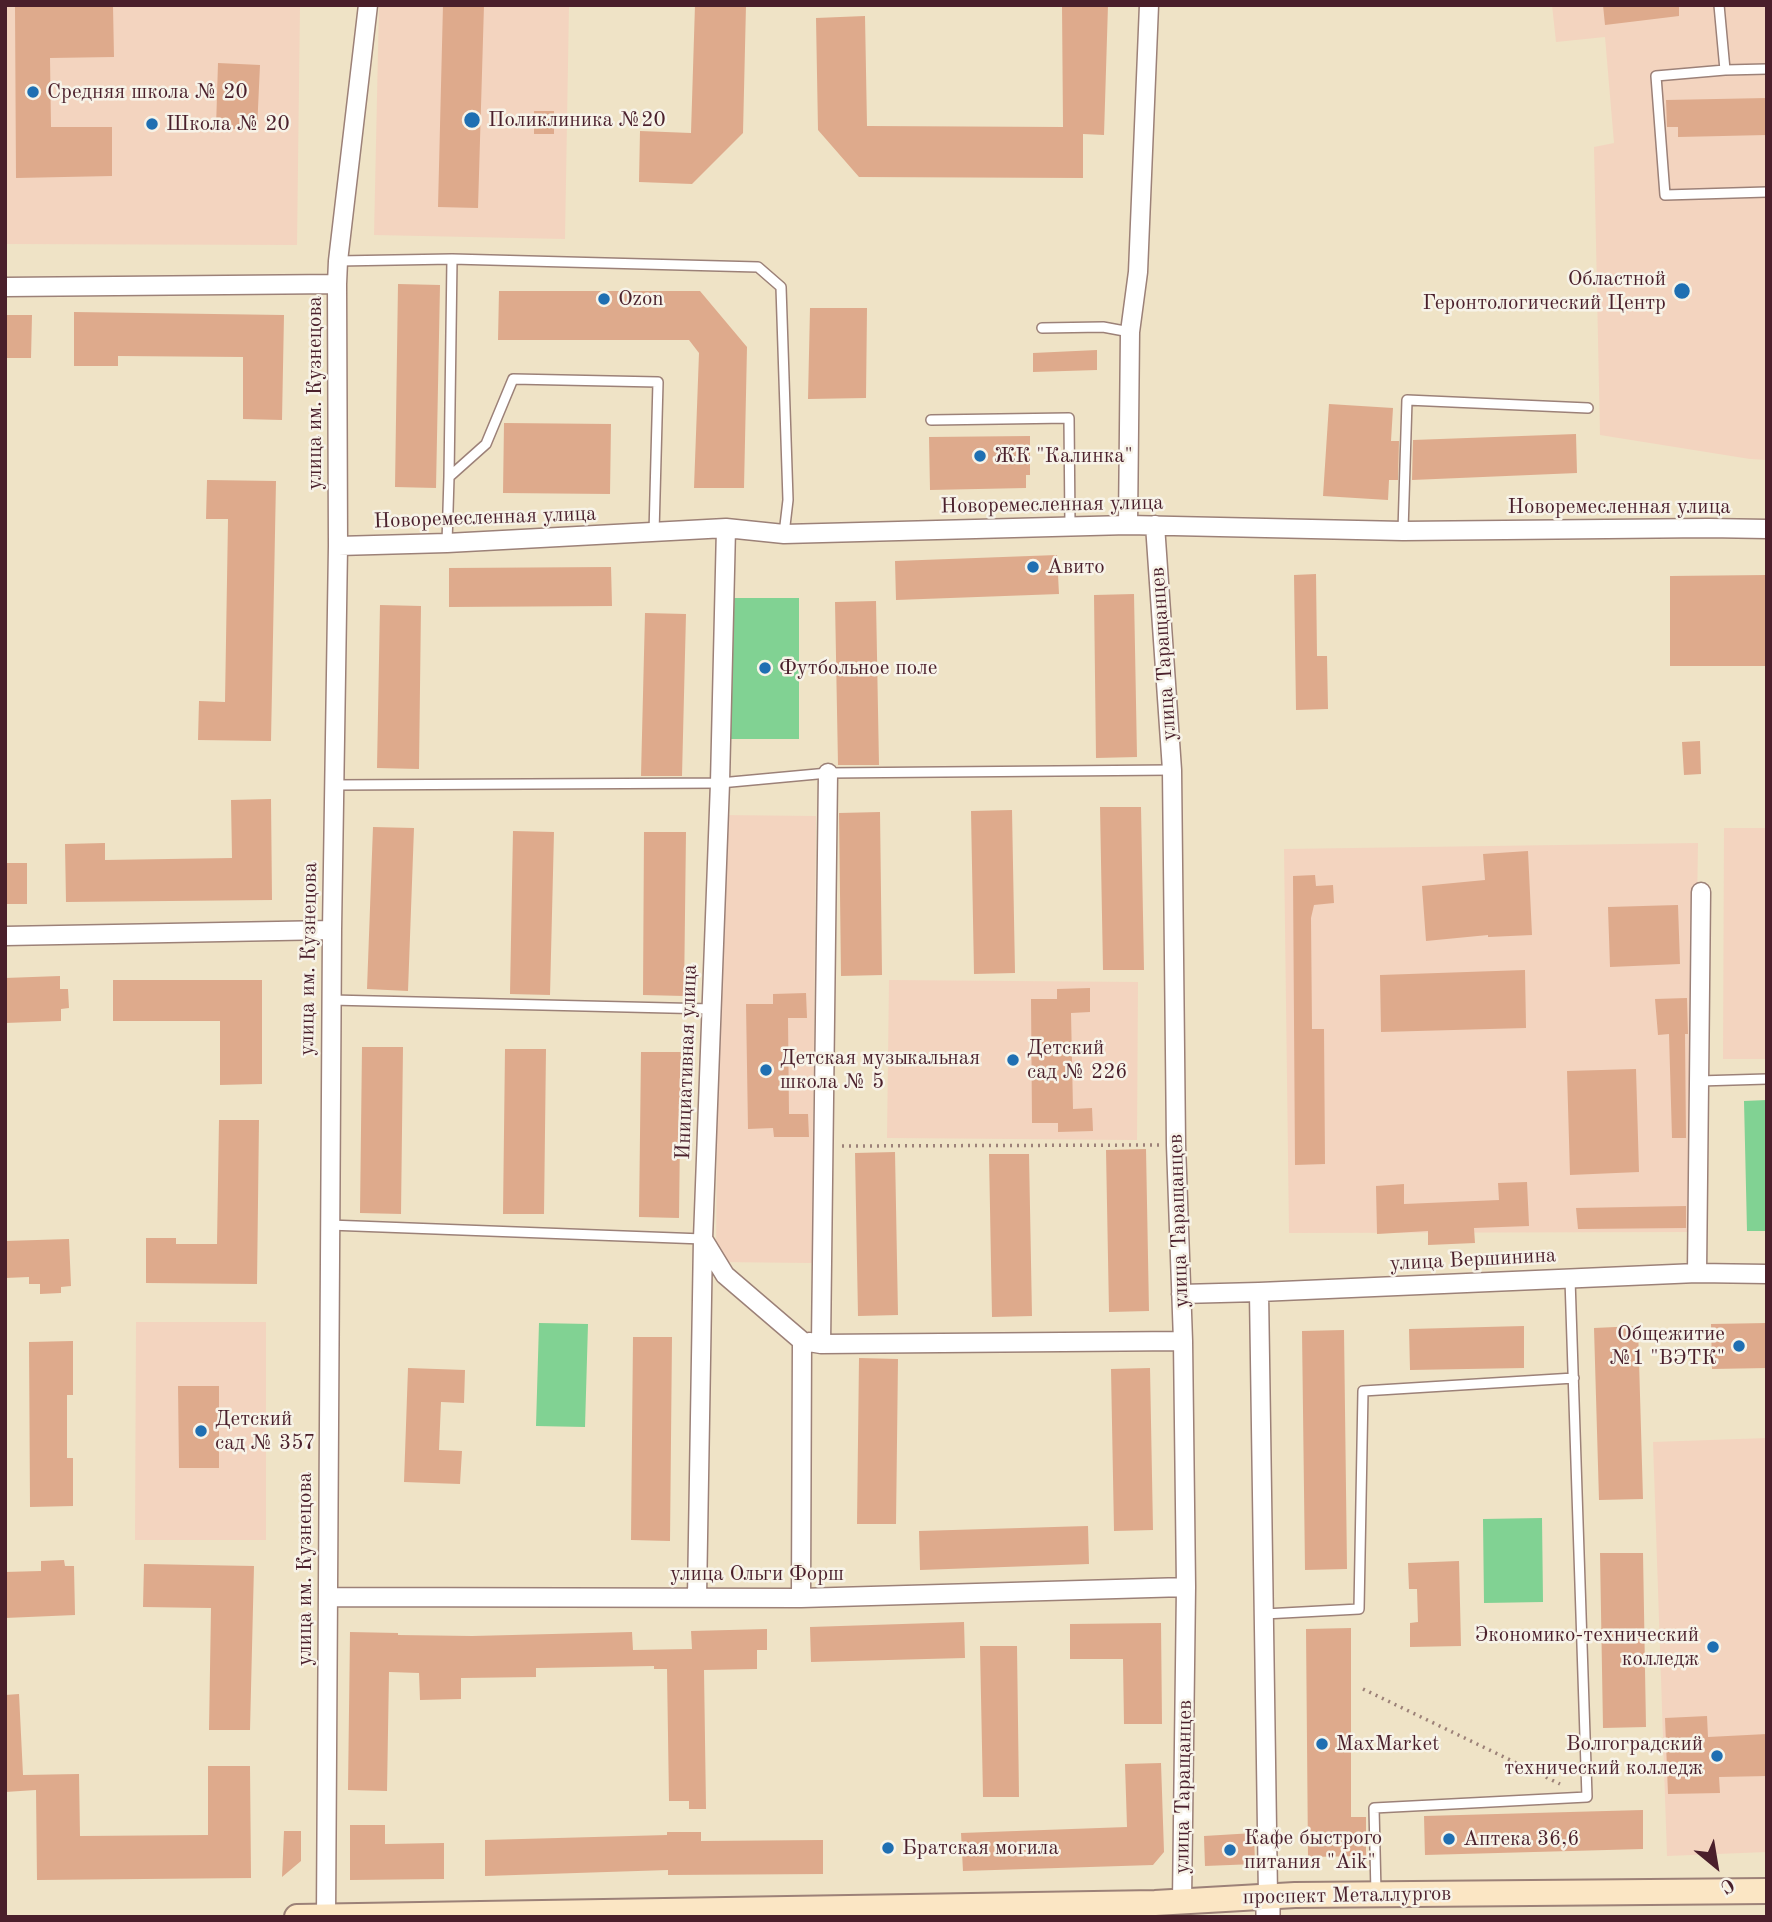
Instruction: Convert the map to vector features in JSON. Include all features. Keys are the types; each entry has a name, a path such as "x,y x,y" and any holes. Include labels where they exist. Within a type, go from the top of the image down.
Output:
{"main road":[{"name":"проспект Металлургов","path":"297,1917 1183,1909 1268,1907 1376,1895 1767,1891"}],"street":[{"name":"улица им. Кузнецова","path":"326,1916 331,930 338,546 337,284 368,5"},
{"path":"1128,525 1130,332 1138,272 1149,5"},
{"path":"5,287 337,284"},
{"name":"Новоремесленная улица","path":"338,546 726,528 784,534 1128,525 1403,531 1767,529"},
{"name":"улица Таращанцев","path":"1155,525 1172,770 1176,1145 1184,1341 1183,1909"},
{"name":"Инициативная улица","path":"697,1597 703,1239 720,783 726,528"},
{"path":"821,1344 828,773"},
{"path":"1697,1273 1701,892"},
{"path":"5,936 331,930"},
{"path":"703,1239 725,1275 802,1341 821,1344 1184,1341"},
{"name":"улица Вершинина","path":"1181,1294 1259,1293 1697,1273 1767,1274"},
{"path":"1259,1293 1268,1907"},
{"path":"802,1341 802,1598"},
{"name":"улица Ольги Форш","path":"328,1597 802,1598 1185,1587"}],"lane":[{"path":"1719,5 1725,70"},
{"path":"1767,69 1656,76 1665,194 1767,192"},
{"path":"447,543 452,259"},
{"path":"338,261 452,259 758,267 781,287 788,500 784,534"},
{"path":"1042,328 1103,327 1130,332"},
{"path":"449,477 485,444 513,380 658,382 654,533"},
{"path":"1403,531 1407,400 1588,408"},
{"path":"930,420 1069,418 1070,526"},
{"path":"335,785 720,783 828,773 1172,770"},
{"path":"331,1000 712,1009"},
{"path":"1698,1081 1767,1079"},
{"path":"329,1225 703,1239"},
{"path":"1376,1895 1374,1808 1587,1797 1570,1279"},
{"path":"1264,1614 1359,1609 1363,1391 1573,1378"}],"path":[{"path":"822,1146 1176,1145"},
{"path":"1363,1689 1587,1797"}],"shaded area":[{"name":"Школа № 20","path":"5,5 300,5 297,245 5,244"},
{"name":"Поликлиника №20","path":"379,5 569,5 565,239 374,235"},
{"name":"Областной Геронтологический Центр","path":"1552,5 1767,5 1767,460 1600,435 1594,147 1614,143 1605,37 1556,42"},
{"name":"Детская музыкальная школа № 5","path":"719,815 816,816 812,1263 716,1262"},
{"path":"1724,828 1767,828 1767,1059 1723,1059"},
{"path":"1698,843 1692,1232 1289,1233 1284,849"},
{"name":"Детский сад № 226","path":"889,980 1138,982 1137,1140 887,1138"},
{"name":"Детский сад № 357","path":"136,1322 266,1322 266,1540 135,1540"},
{"name":"Экономико-технический колледж","path":"1767,1438 1767,1852 1667,1856 1653,1442"}],"green space":[{"name":"Футбольное поле","path":"731,598 799,598 799,739 730,739"},
{"path":"1767,1100 1767,1231 1747,1231 1744,1101"},
{"path":"539,1323 588,1324 585,1427 536,1426"},
{"path":"1542,1518 1543,1602 1484,1603 1483,1519"}],"building":[{"path":"443,5 484,5 478,208 438,207"},
{"path":"695,5 746,5 743,133 692,184 639,182 640,131 691,133"},
{"path":"1062,5 1108,5 1104,135 1083,134 1083,178 859,177 818,130 816,18 865,16 867,126 1063,127"},
{"path":"1603,5 1679,5 1679,16 1605,25"},
{"name":"Средняя школа № 20","path":"113,6 114,57 50,58 51,127 112,127 112,176 16,178 15,7"},
{"path":"218,63 260,65 257,130 216,128"},
{"path":"1767,98 1767,135 1678,137 1678,127 1667,127 1666,100"},
{"path":"534,111 554,111 554,134 534,134"},
{"path":"398,284 440,285 436,488 395,487"},
{"path":"499,291 700,291 747,347 744,488 694,488 699,353 689,340 498,340"},
{"path":"810,308 867,308 866,398 808,399"},
{"path":"74,312 284,315 282,420 243,419 243,357 118,356 118,366 74,366"},
{"path":"5,315 32,315 31,358 5,358"},
{"path":"1097,350 1097,370 1033,372 1033,353"},
{"path":"1329,404 1393,408 1391,441 1399,441 1398,480 1389,480 1388,500 1323,496"},
{"path":"504,423 611,424 610,494 503,493"},
{"path":"1576,434 1577,473 1412,480 1413,440"},
{"name":"ЖК \"Калинка\"","path":"1030,436 1030,475 1026,475 1026,488 930,490 929,437"},
{"path":"207,480 276,481 271,741 198,740 199,701 225,702 228,519 206,519"},
{"path":"1057,555 1059,594 896,600 895,561"},
{"path":"611,567 612,606 449,607 449,568"},
{"path":"1316,574 1317,656 1327,656 1328,709 1296,710 1294,575"},
{"path":"1767,575 1766,666 1670,666 1670,576"},
{"path":"1134,594 1137,757 1096,758 1094,595"},
{"path":"876,601 879,765 838,765 835,602"},
{"path":"380,605 421,606 419,769 377,768"},
{"path":"645,613 686,614 682,776 641,776"},
{"path":"1700,741 1701,774 1684,775 1682,742"},
{"path":"271,799 272,900 66,902 65,844 105,843 105,860 232,858 231,800"},
{"path":"1100,807 1141,807 1144,970 1103,970"},
{"path":"1012,810 1015,973 974,974 971,811"},
{"path":"880,812 882,975 841,976 839,813"},
{"path":"373,827 414,828 408,991 367,989"},
{"path":"513,831 554,832 550,995 510,994"},
{"path":"644,832 686,832 684,996 643,995"},
{"path":"1528,851 1532,935 1488,935 1426,941 1422,886 1485,880 1483,854"},
{"path":"5,863 27,863 27,904 5,904"},
{"path":"1315,875 1316,886 1333,885 1334,903 1314,905 1311,918 1312,1029 1324,1029 1325,1164 1295,1165 1293,876"},
{"path":"1678,905 1680,964 1610,967 1608,907"},
{"path":"1525,970 1526,1028 1381,1032 1380,975"},
{"path":"60,976 60,989 68,989 69,1008 61,1009 61,1021 5,1023 5,978"},
{"path":"113,980 262,980 262,1084 220,1085 220,1021 113,1021"},
{"path":"1090,988 1090,1012 1071,1013 1073,1109 1092,1108 1093,1131 1058,1132 1058,1123 1032,1123 1031,999 1057,999 1057,989"},
{"path":"806,993 807,1018 788,1018 789,1114 808,1114 809,1137 774,1137 773,1128 748,1129 746,1004 773,1004 773,994"},
{"path":"1687,998 1686,1138 1672,1138 1669,1034 1658,1035 1655,999"},
{"path":"362,1047 403,1047 401,1214 360,1213"},
{"path":"505,1049 546,1049 544,1214 503,1214"},
{"path":"641,1052 681,1052 679,1218 639,1217"},
{"path":"1636,1069 1639,1172 1570,1175 1567,1071"},
{"path":"219,1120 259,1120 257,1284 146,1283 146,1238 176,1238 176,1244 217,1244"},
{"path":"1146,1149 1149,1311 1109,1312 1106,1150"},
{"path":"895,1152 898,1315 858,1316 855,1153"},
{"path":"989,1154 1029,1154 1032,1316 992,1317"},
{"path":"1527,1182 1529,1226 1474,1228 1475,1243 1428,1245 1428,1231 1377,1234 1376,1186 1404,1184 1404,1204 1499,1200 1498,1183"},
{"path":"1686,1206 1686,1228 1578,1229 1576,1208"},
{"path":"69,1239 71,1286 61,1287 61,1293 40,1294 40,1284 29,1284 29,1277 5,1278 5,1241"},
{"name":"Общежитие №1 \"ВЭТК\"","path":"1767,1323 1767,1368 1712,1369 1711,1324"},
{"path":"1524,1326 1524,1368 1410,1370 1409,1329"},
{"path":"1638,1326 1643,1499 1599,1500 1594,1328"},
{"path":"1344,1330 1347,1569 1305,1570 1302,1331"},
{"path":"633,1337 672,1337 670,1541 631,1540"},
{"path":"73,1341 73,1395 67,1395 67,1458 73,1458 73,1506 30,1507 29,1342"},
{"path":"859,1358 898,1359 896,1524 857,1524"},
{"path":"408,1368 465,1370 464,1403 441,1402 439,1450 462,1451 460,1484 404,1482"},
{"path":"1150,1368 1153,1530 1114,1531 1111,1369"},
{"path":"178,1386 219,1386 219,1468 179,1468"},
{"path":"1088,1526 1089,1564 920,1570 919,1531"},
{"path":"1600,1553 1643,1553 1646,1727 1603,1728"},
{"path":"64,1560 65,1566 74,1566 75,1615 5,1618 5,1572 41,1571 41,1561"},
{"path":"1459,1561 1461,1646 1410,1647 1410,1623 1418,1622 1417,1589 1409,1589 1408,1563"},
{"path":"144,1564 254,1566 250,1730 209,1730 211,1608 143,1607"},
{"path":"964,1622 965,1658 811,1662 810,1627"},
{"path":"1161,1623 1162,1724 1124,1724 1123,1659 1070,1659 1070,1624"},
{"path":"1351,1628 1351,1817 1366,1817 1366,1856 1308,1857 1306,1629"},
{"path":"767,1629 767,1650 757,1650 757,1669 704,1670 706,1809 689,1809 689,1801 669,1801 667,1669 654,1669 654,1666 536,1668 536,1677 461,1678 461,1699 420,1700 419,1673 389,1672 387,1791 348,1790 350,1632 472,1636 632,1632 633,1650 692,1649 691,1631"},
{"path":"980,1646 1017,1646 1019,1797 983,1797"},
{"path":"19,1694 23,1775 79,1774 80,1836 208,1835 208,1766 250,1766 251,1878 37,1880 36,1790 5,1792 5,1695"},
{"name":"Волгоградский технический колледж","path":"1707,1716 1708,1737 1767,1734 1767,1776 1719,1777 1720,1793 1668,1794 1665,1718"},
{"path":"1161,1763 1164,1852 1153,1865 963,1871 961,1833 1127,1827 1125,1764"},
{"path":"1643,1810 1643,1849 1425,1855 1424,1816"},
{"path":"350,1825 385,1825 385,1844 444,1843 444,1879 350,1880"},
{"path":"284,1831 301,1831 301,1861 282,1877"},
{"path":"667,1832 701,1832 701,1841 823,1840 823,1874 668,1875 668,1870 485,1876 485,1840 667,1835"},
{"name":"Кафе быстрого питания \"Aik\"","path":"1254,1833 1255,1864 1205,1866 1204,1836"}],"place":[{"name":"Средняя школа № 20","path":"33,92"},
{"name":"Поликлиника №20","path":"472,120"},
{"name":"Школа № 20","path":"152,124"},
{"name":"Областной Геронтологический Центр","path":"1682,291"},
{"name":"Ozon","path":"604,299"},
{"name":"ЖК \"Калинка\"","path":"980,456"},
{"name":"Авито","path":"1033,567"},
{"name":"Футбольное поле","path":"765,668"},
{"name":"Детский сад № 226","path":"1013,1060"},
{"name":"Детская музыкальная школа № 5","path":"766,1070"},
{"name":"Общежитие №1 \"ВЭТК\"","path":"1739,1346"},
{"name":"Детский сад № 357","path":"201,1431"},
{"name":"Экономико-технический колледж","path":"1713,1647"},
{"name":"MaxMarket","path":"1322,1744"},
{"name":"Волгоградский технический колледж","path":"1717,1756"},
{"name":"Аптека 36,6","path":"1449,1839"},
{"name":"Братская могила","path":"888,1848"},
{"name":"Кафе быстрого питания \"Aik\"","path":"1230,1850"}]}
